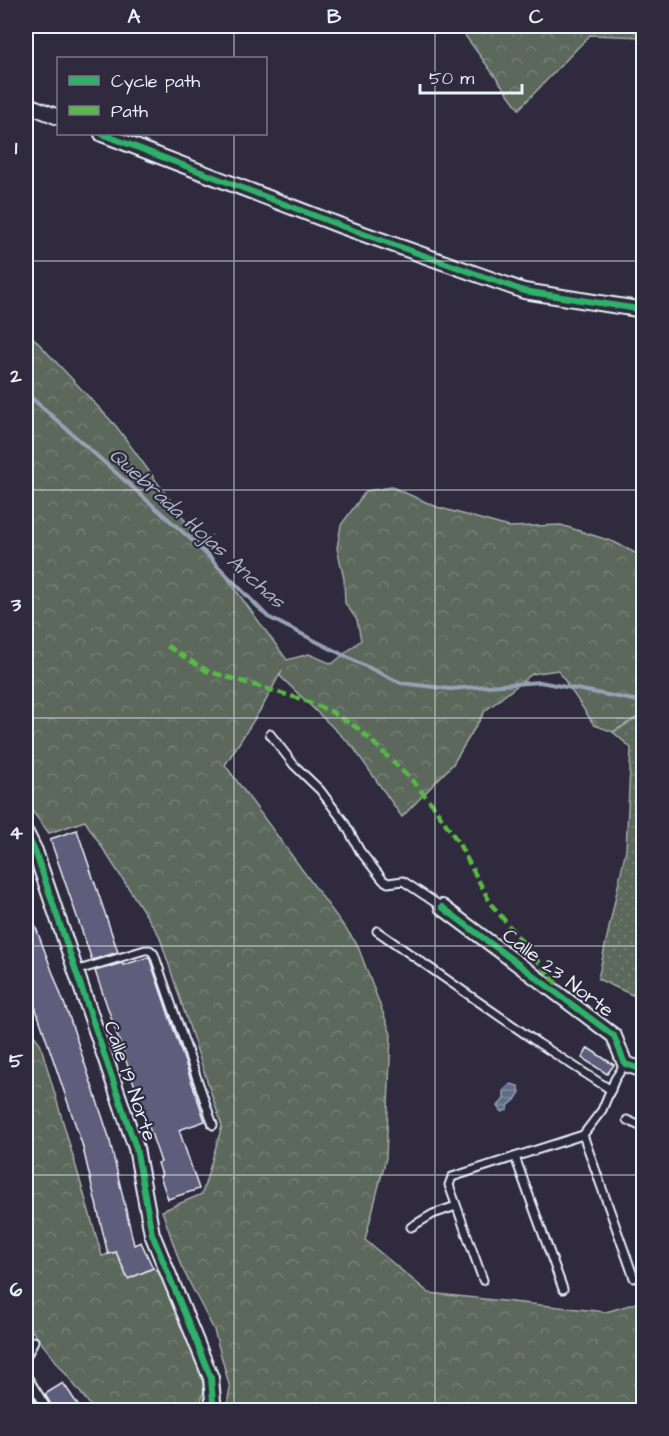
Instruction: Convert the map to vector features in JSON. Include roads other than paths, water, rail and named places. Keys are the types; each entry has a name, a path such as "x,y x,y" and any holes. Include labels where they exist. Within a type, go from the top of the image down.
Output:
{"street":[{"path":"26,104 57,117"},
{"path":"105,135 344,227 524,291 644,310"},
{"name":"Calle 19 Norte","path":"26,833 35,851 136,1149 152,1234 211,1378 212,1410"},
{"name":"Calle 23 Norte","path":"442,907 614,1036 625,1064"},
{"path":"625,1064 644,1070"}],"lane":[{"path":"270,734 294,765 320,790 382,880 388,883 403,881 442,907"},
{"path":"377,931 538,1043 611,1090"},
{"path":"75,972 145,950 150,950 154,954 213,1125"},
{"path":"483,1280 449,1185 452,1177 583,1135 602,1110 615,1079 625,1064"},
{"path":"627,1120 644,1128"},
{"path":"583,1135 634,1278"},
{"path":"515,1157 563,1289"},
{"path":"411,1227 433,1214 456,1206"},
{"path":"26,1356 34,1341"},
{"path":"26,1375 48,1410"}],"water":[{"path":"511,1084 518,1086 520,1092 507,1110 502,1112 498,1106 504,1099 504,1090"}],"waterway":[{"name":"Quebrada Hojas Anchas","path":"26,393 193,541 268,617 357,662 401,683 450,689 540,682 644,702"}]}
